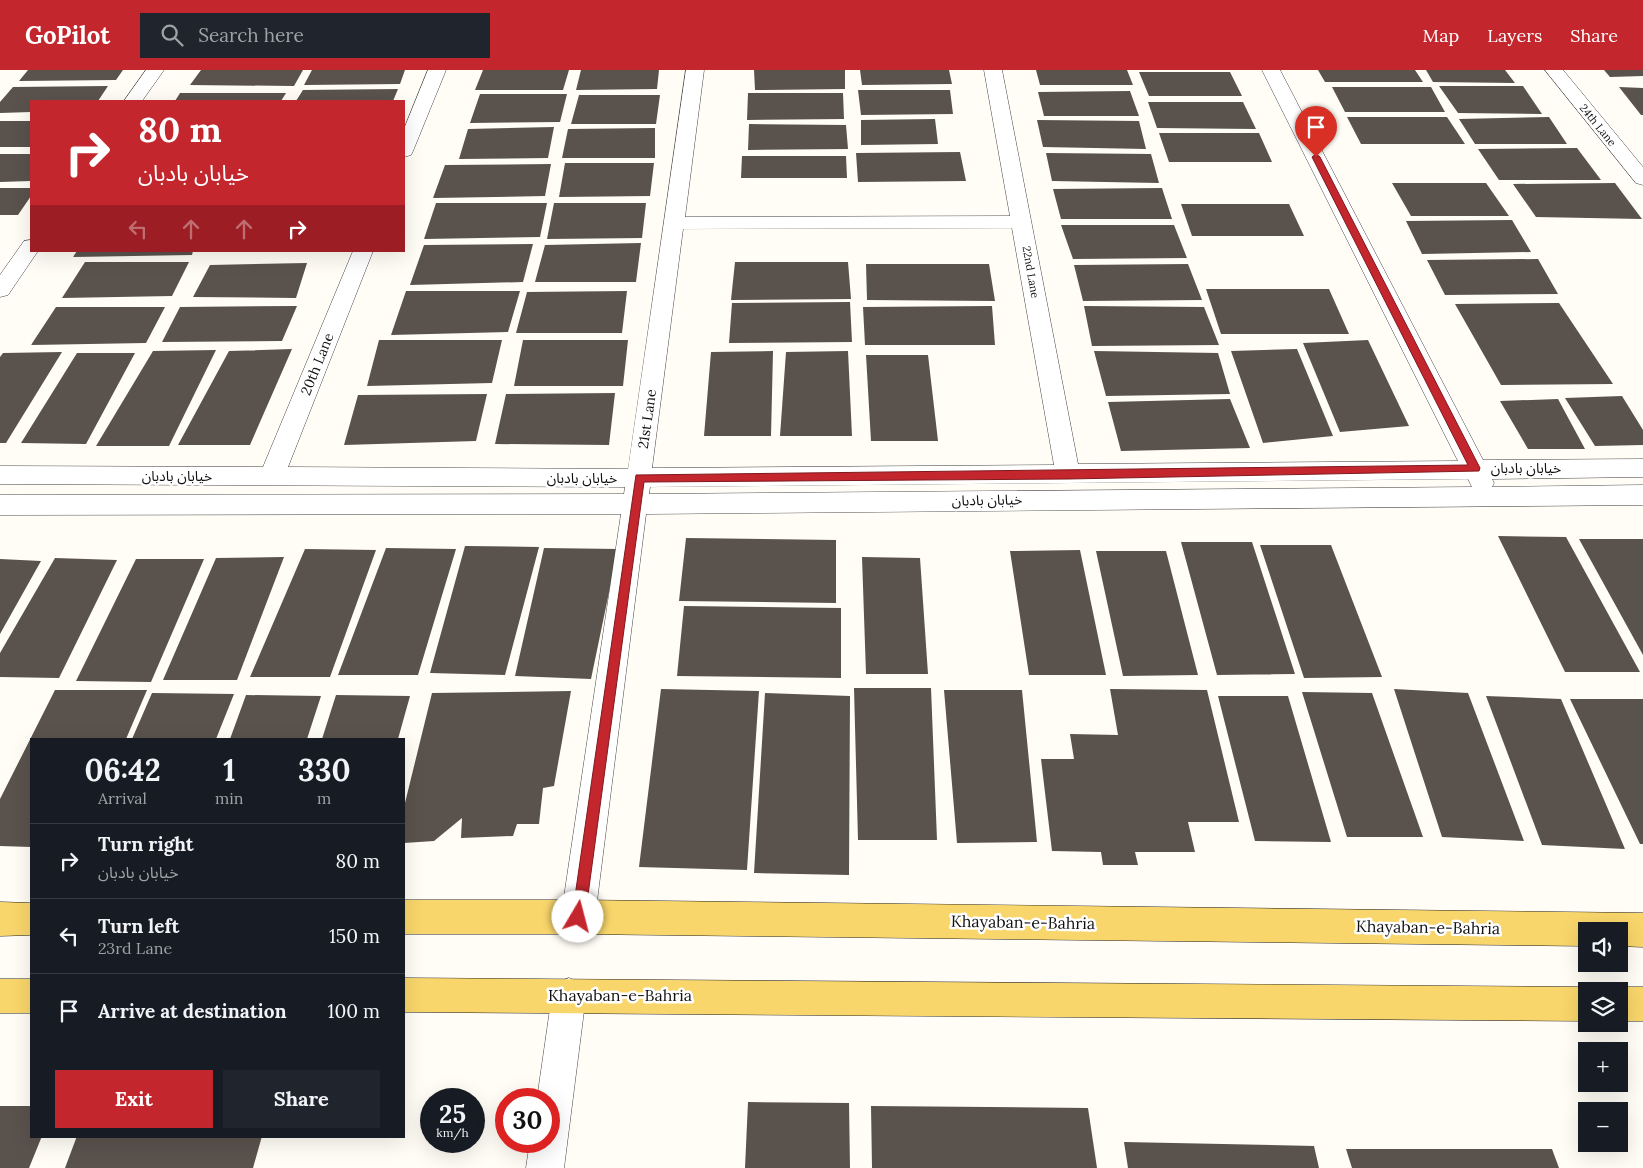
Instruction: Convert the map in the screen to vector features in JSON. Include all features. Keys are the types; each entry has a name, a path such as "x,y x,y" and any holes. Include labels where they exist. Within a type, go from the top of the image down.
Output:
{"main road":[{"name":"Khayaban-e-Bahria","path":"405,917 578,917 1643,930"},
{"path":"0,919 30,919"},
{"name":"Khayaban-e-Bahria","path":"405,995 1578,1004"},
{"path":"0,996 30,996"},
{"path":"1628,1004 1643,1004"}],"street":[{"path":"134,100 156,70"},
{"path":"405,148 436,70"},
{"name":"21st Lane","path":"578,917 695,70"},
{"name":"22nd Lane","path":"994,70 1068,475"},
{"path":"1271,70 1488,495"},
{"name":"24th Lane","path":"1554,70 1643,179"},
{"path":"674,223 1021,222"},
{"path":"0,290 30,247"},
{"name":"20th Lane","path":"272,476 363,252"},
{"name":"خیابان بادبان","path":"0,475 639,478 1068,475 1475,468 1643,468"},
{"name":"خیابان بادبان","path":"0,505 634,504 1643,495"},
{"path":"556,1088 568,995"},
{"path":"545,1168 547,1153"}],"building":[{"path":"28,70 123,70 116,80 19,81"},
{"path":"201,70 303,70 294,86 190,85"},
{"path":"312,70 405,70 400,84 304,85"},
{"path":"483,70 569,70 563,90 475,90"},
{"path":"581,70 659,70 657,89 576,90"},
{"path":"754,70 845,70 845,89 755,90"},
{"path":"860,70 949,70 952,84 862,85"},
{"path":"1036,70 1127,70 1133,85 1040,85"},
{"path":"1318,70 1415,70 1423,82 1325,82"},
{"path":"1426,70 1505,70 1515,83 1433,82"},
{"path":"1604,70 1643,70 1643,76 1610,77"},
{"path":"1139,72 1230,72 1242,96 1149,96"},
{"path":"108,86 99,100 30,100 30,112 0,113 0,102 13,87"},
{"path":"1439,86 1523,86 1542,114 1458,113"},
{"path":"1332,87 1431,87 1445,112 1345,112"},
{"path":"1619,87 1643,88 1643,115 1641,115"},
{"path":"398,89 393,100 297,100 303,90"},
{"path":"858,90 950,90 953,114 861,115"},
{"path":"1130,91 1139,116 1044,116 1038,92"},
{"path":"180,93 286,93 282,100 176,100"},
{"path":"748,93 843,93 844,119 747,120"},
{"path":"480,94 567,94 560,122 470,123"},
{"path":"579,95 660,95 656,124 571,124"},
{"path":"1148,102 1243,102 1256,129 1157,128"},
{"path":"1347,117 1447,117 1465,144 1361,144"},
{"path":"1549,117 1567,144 1475,144 1459,119"},
{"path":"935,119 938,144 861,145 861,120"},
{"path":"1037,120 1139,121 1146,149 1043,147"},
{"path":"0,121 30,121 30,147 0,147"},
{"path":"749,124 846,125 848,149 748,150"},
{"path":"554,127 548,158 459,159 468,129"},
{"path":"655,128 655,158 562,158 568,129"},
{"path":"1159,133 1259,133 1272,162 1169,162"},
{"path":"1577,148 1601,180 1499,180 1478,149"},
{"path":"960,152 966,181 858,182 856,153"},
{"path":"1046,153 1151,154 1159,183 1052,181"},
{"path":"0,154 30,154 30,181 0,182"},
{"path":"742,156 846,156 847,178 741,178"},
{"path":"565,163 654,163 650,196 559,197"},
{"path":"551,164 545,196 433,198 445,165"},
{"path":"1392,183 1486,183 1509,216 1411,216"},
{"path":"1615,183 1642,219 1536,217 1513,184"},
{"path":"0,188 30,188 30,197 18,215 0,215"},
{"path":"1162,188 1172,219 1061,219 1053,189"},
{"path":"436,203 547,203 540,237 424,239"},
{"path":"554,203 646,203 642,238 547,239"},
{"path":"1181,204 1289,204 1304,236 1192,236"},
{"path":"1512,220 1531,252 1422,254 1406,221"},
{"path":"1061,225 1174,225 1187,258 1073,259"},
{"path":"641,243 636,282 535,282 545,245"},
{"path":"533,244 523,282 410,285 424,245"},
{"path":"76,252 193,252 192,255 73,257"},
{"path":"1538,259 1558,294 1445,295 1427,260"},
{"path":"85,262 189,262 172,296 62,298"},
{"path":"735,262 848,262 851,299 731,300"},
{"path":"307,263 296,298 193,297 210,265"},
{"path":"866,264 989,264 995,301 867,300"},
{"path":"1188,264 1202,300 1083,301 1074,265"},
{"path":"1206,289 1329,289 1349,334 1221,334"},
{"path":"406,291 520,291 508,332 391,335"},
{"path":"627,291 622,333 516,333 527,292"},
{"path":"850,302 852,342 729,343 732,303"},
{"path":"1559,303 1613,384 1501,385 1455,304"},
{"path":"297,306 282,341 162,342 180,307"},
{"path":"992,306 995,345 865,345 863,307"},
{"path":"1084,306 1204,307 1219,345 1092,346"},
{"path":"56,307 165,307 146,343 31,345"},
{"path":"379,340 502,340 492,383 367,386"},
{"path":"523,340 628,340 623,386 514,386"},
{"path":"1368,340 1409,426 1340,432 1303,343"},
{"path":"292,349 250,445 178,445 229,351"},
{"path":"1297,349 1333,436 1263,443 1231,351"},
{"path":"216,350 169,446 96,446 153,351"},
{"path":"773,351 771,436 704,436 711,352"},
{"path":"848,351 852,436 780,436 786,352"},
{"path":"1094,351 1218,353 1230,394 1106,396"},
{"path":"62,352 6,443 0,443 0,357 3,353"},
{"path":"77,353 135,353 86,444 21,443"},
{"path":"866,355 928,355 938,441 871,441"},
{"path":"615,393 609,445 495,444 506,394"},
{"path":"487,394 476,441 344,445 358,395"},
{"path":"1622,396 1643,430 1643,445 1595,446 1565,398"},
{"path":"1230,399 1250,448 1121,451 1108,402"},
{"path":"1558,399 1585,449 1528,449 1500,401"},
{"path":"1498,536 1566,537 1640,672 1565,672"},
{"path":"686,538 836,540 836,603 679,601"},
{"path":"1579,539 1643,539 1643,655"},
{"path":"1181,542 1252,542 1295,674 1217,675"},
{"path":"1260,545 1331,545 1382,677 1304,678"},
{"path":"465,546 539,547 505,675 430,673"},
{"path":"386,548 456,549 418,675 338,675"},
{"path":"544,548 618,549 591,679 515,676"},
{"path":"305,549 376,550 330,677 250,677"},
{"path":"1080,550 1106,675 1029,675 1010,551"},
{"path":"1096,551 1166,551 1198,675 1123,676"},
{"path":"284,557 237,680 163,680 216,558"},
{"path":"862,557 920,558 928,674 866,674"},
{"path":"55,558 117,560 59,678 0,677 0,653"},
{"path":"0,559 41,561 0,634"},
{"path":"136,559 204,559 151,682 76,681"},
{"path":"684,606 841,608 841,678 677,676"},
{"path":"854,688 931,688 937,840 858,840"},
{"path":"661,689 759,691 747,870 639,867"},
{"path":"1110,689 1207,690 1239,822 1188,822 1195,852 1135,852 1138,865 1103,865 1101,852 1052,851 1041,759 1074,759 1070,734 1118,735"},
{"path":"1394,689 1468,693 1524,841 1442,837"},
{"path":"55,690 147,690 126,738 31,738"},
{"path":"944,690 1022,690 1037,842 957,843"},
{"path":"571,691 554,786 543,788 539,824 517,824 513,836 461,838 462,818 434,841 405,843 405,803 432,693"},
{"path":"1302,692 1372,693 1423,837 1347,837"},
{"path":"152,693 234,694 216,738 132,738"},
{"path":"765,693 850,696 849,875 754,873"},
{"path":"246,695 321,696 307,738 230,738"},
{"path":"336,695 410,696 398,738 322,738"},
{"path":"1218,696 1288,696 1331,842 1255,841"},
{"path":"1486,696 1561,699 1625,849 1542,845"},
{"path":"1570,699 1643,699 1643,844 1640,844"},
{"path":"30,740 30,847 0,846 0,799"},
{"path":"748,1102 849,1103 850,1168 745,1168"},
{"path":"0,1106 30,1106 30,1138 41,1138 29,1168 0,1168"},
{"path":"871,1106 1088,1108 1097,1168 872,1168"},
{"path":"76,1138 261,1138 253,1168 65,1168"},
{"path":"1124,1142 1314,1146 1319,1168 1128,1168"},
{"path":"1346,1149 1552,1149 1559,1168 1352,1168"}],"route":[{"path":"578,917 639,478 1068,475 1475,468 1316,157"}]}
